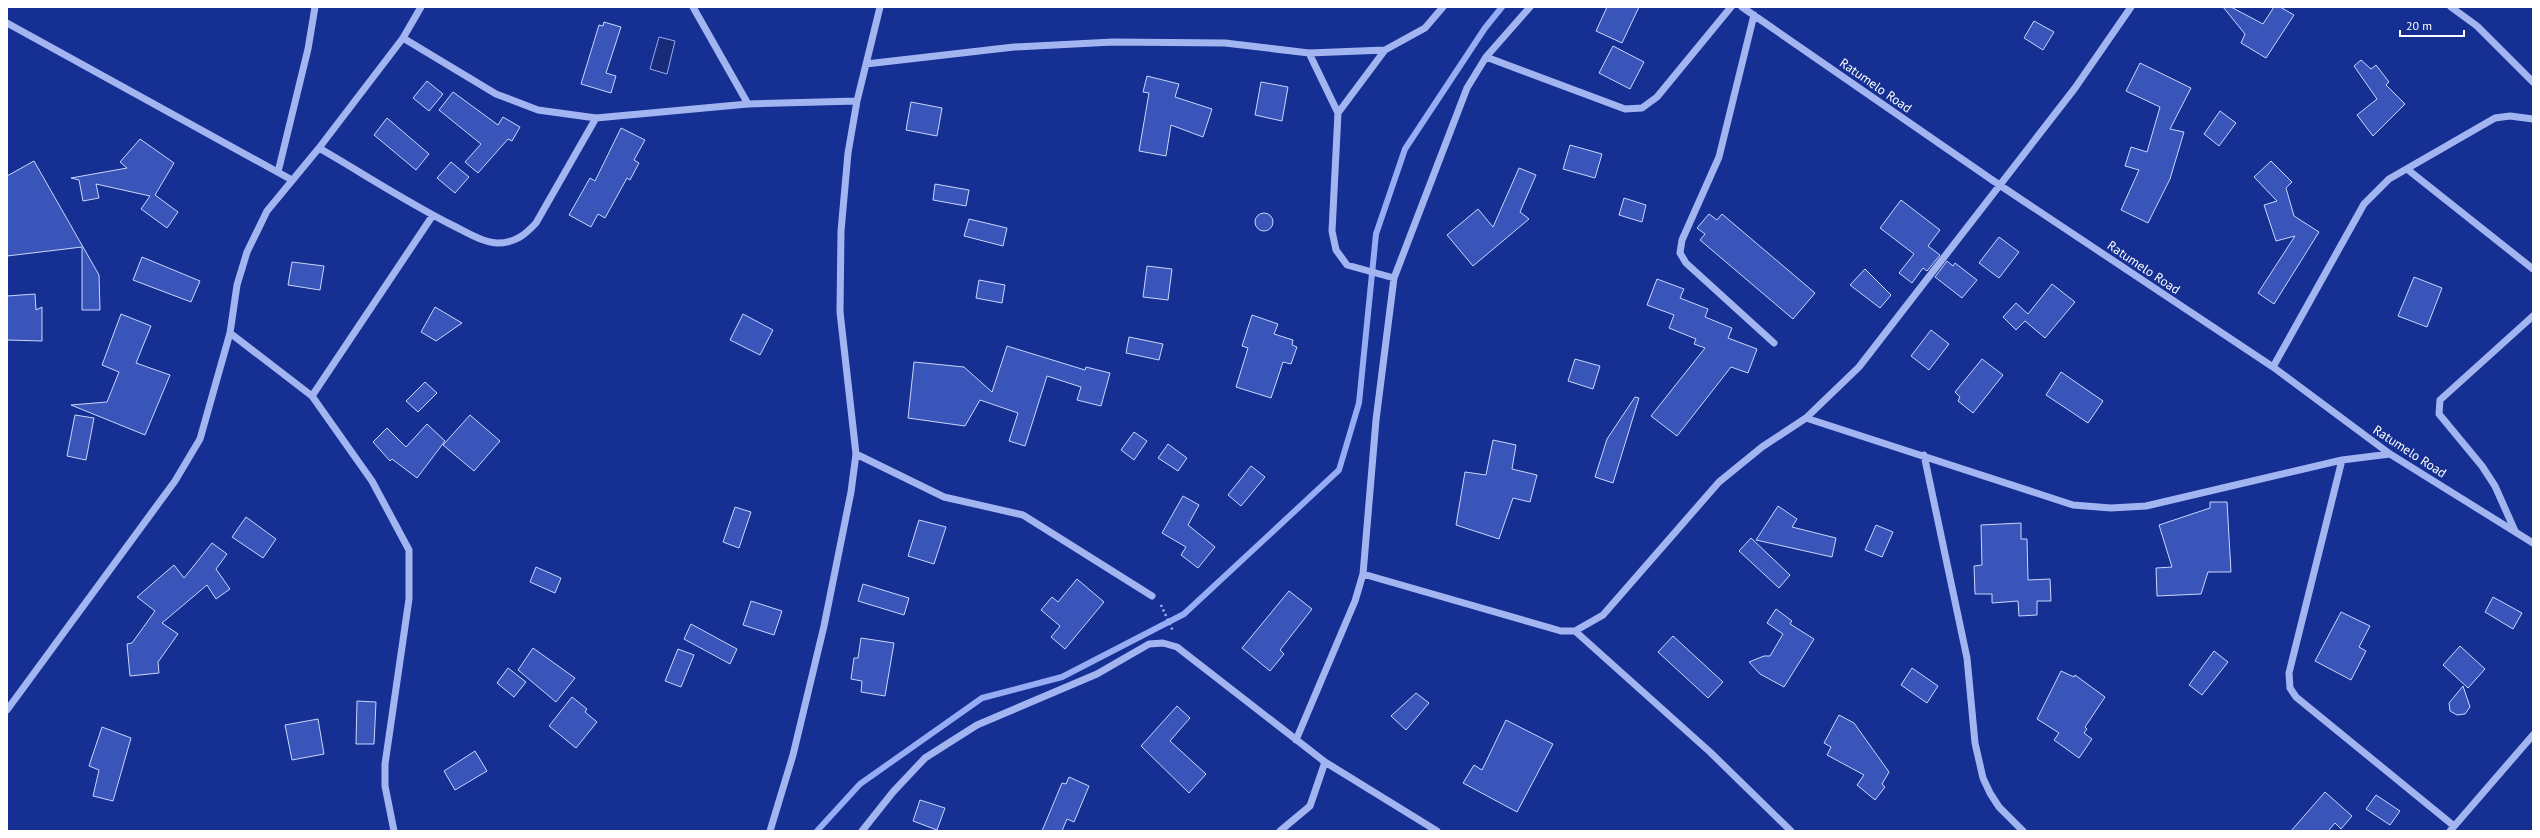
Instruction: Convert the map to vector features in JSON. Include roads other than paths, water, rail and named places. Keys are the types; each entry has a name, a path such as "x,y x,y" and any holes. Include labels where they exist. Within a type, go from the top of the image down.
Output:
{"street":[{"path":"278,172 308,49 315,7"},
{"path":"7,710 175,480 200,439 230,333 237,285 247,252 267,211 319,148 403,38 421,7"},
{"path":"693,7 748,104"},
{"path":"770,831 793,755 824,626 844,535 856,454 840,312 841,231 848,153 856,101 880,7"},
{"path":"1338,113 1385,50 1425,28 1443,7"},
{"path":"1296,740 1356,601 1363,574 1376,420 1394,278 1467,88 1486,57 1530,7"},
{"path":"1486,57 1625,109 1642,108 1657,97 1731,7"},
{"name":"Ratumelo Road","path":"1742,7 1998,184 2273,367 2390,454 2533,543"},
{"path":"1363,574 1560,631 1574,631 1602,615 1719,482 1762,447 1806,418 1859,367 1998,184 2075,88 2131,7"},
{"path":"2451,7 2477,26 2533,82"},
{"path":"1754,15 1719,157 1682,240 1680,253 1686,263 1774,343"},
{"path":"7,23 292,180"},
{"path":"403,38 496,94 538,110 596,118 748,104 856,101"},
{"path":"866,64 1014,47 1113,42 1225,43 1309,54 1385,50"},
{"path":"1309,54 1338,113 1332,230 1336,250 1347,265 1394,278"},
{"path":"2273,367 2364,204 2378,189 2407,169 2495,118 2510,116 2533,119"},
{"path":"319,148 433,216 482,240 496,243 510,242 524,236 536,223 596,118"},
{"path":"2407,169 2533,269"},
{"path":"312,396 433,216"},
{"path":"2515,531 2495,486 2482,466 2439,414 2438,407 2440,400 2533,316"},
{"path":"230,333 312,396 372,481 408,550 409,599 385,764 385,786 394,831"},
{"path":"1806,418 1924,455 2073,505 2111,508 2146,506 2342,460 2390,454"},
{"path":"856,454 944,497 1023,515 1152,596"},
{"path":"1924,455 1967,658 1975,743 1983,778 1999,807 2023,831"},
{"path":"2342,460 2289,673 2290,688 2296,697 2452,829 2533,735"},
{"path":"1574,631 1710,752 1791,831"},
{"path":"862,831 893,792 925,758 976,725 1098,674 1156,642 1170,644 1177,648 1325,762 1437,831"},
{"path":"1280,831 1310,806 1325,762"}],"waterway":[{"path":"817,831 860,784 982,698 1062,677 1184,614 1339,470 1359,403 1376,234 1405,149 1485,28 1502,7"}]}
